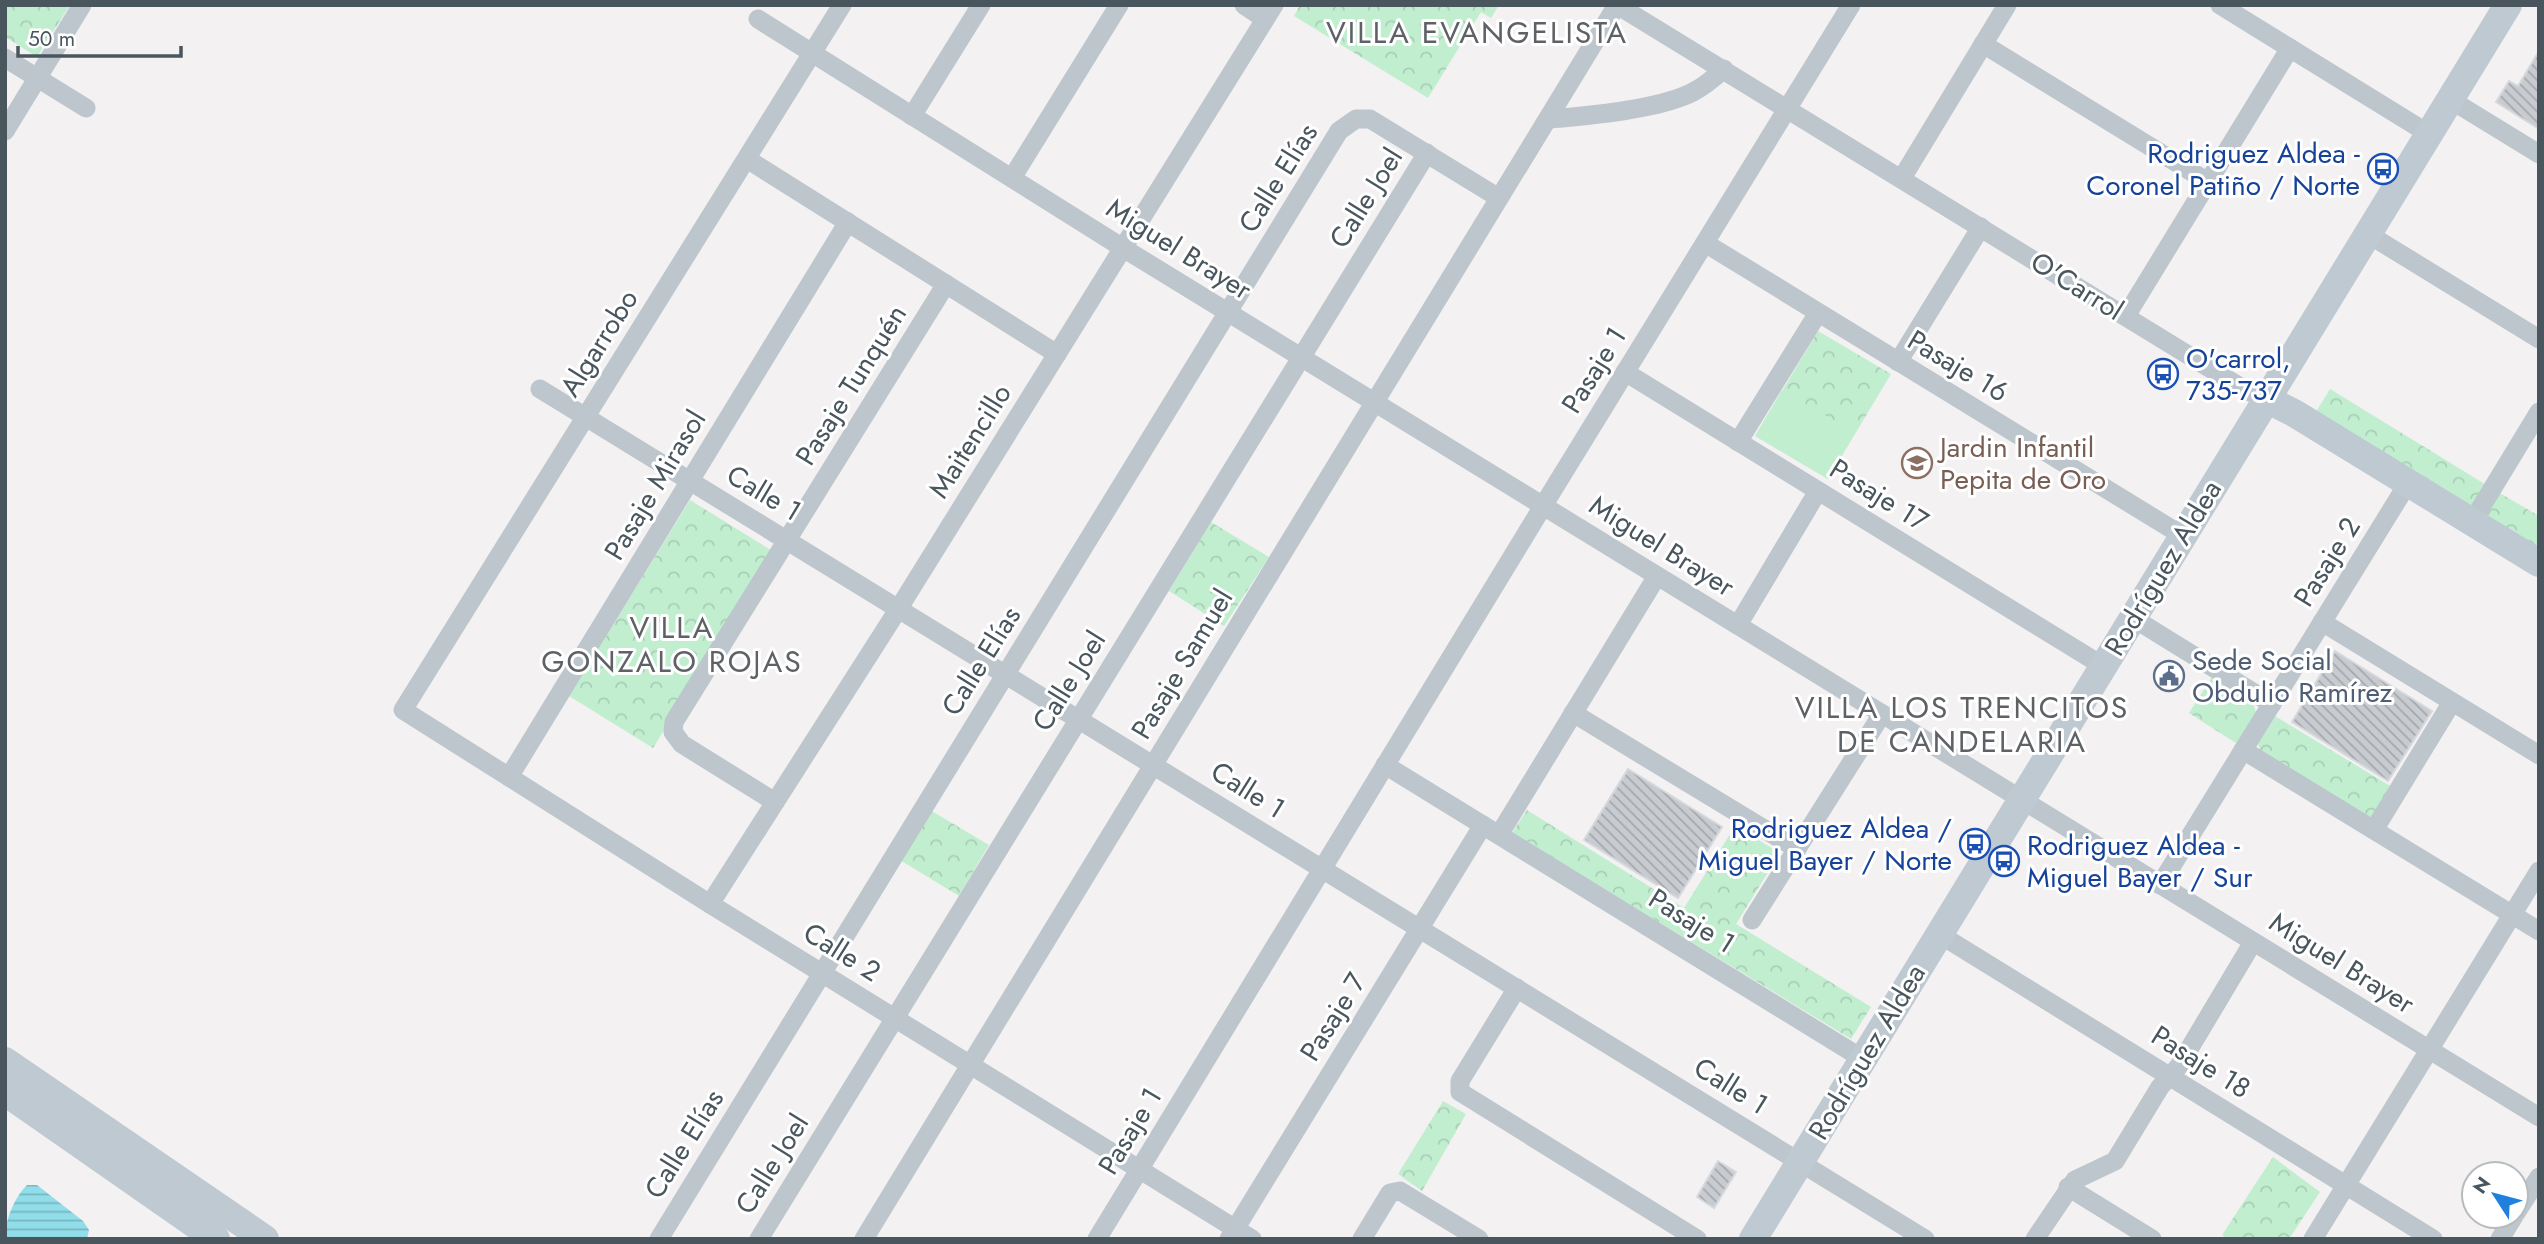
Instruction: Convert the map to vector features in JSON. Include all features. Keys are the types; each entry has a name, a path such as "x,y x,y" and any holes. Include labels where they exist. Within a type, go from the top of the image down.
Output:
{"main road":[{"name":"Rodríguez Aldea","path":"1753,1239 2508,5"},
{"name":"O'Carrol","path":"2266,399 2294,413 2539,562"},
{"path":"5,1061 265,1239"},
{"path":"5,1092 216,1239"}],"street":[{"path":"5,131 82,5"},
{"name":"Algarrobo","path":"403,710 842,5"},
{"path":"912,116 981,5"},
{"path":"1012,178 1119,5"},
{"path":"1244,5 1270,12"},
{"name":"O'Carrol","path":"1617,5 2242,388 2266,399"},
{"name":"Pasaje Samuel","path":"864,1239 1617,5"},
{"name":"Pasaje 1","path":"1097,1239 1543,506 1852,5"},
{"path":"1902,178 2007,5"},
{"path":"2220,5 2429,134"},
{"name":"Maitencillo","path":"710,904 899,608 1270,12"},
{"name":"Miguel Brayer","path":"758,19 1123,248 2539,1117"},
{"path":"1983,44 2208,182"},
{"path":"2126,316 2290,48"},
{"path":"5,58 86,108"},
{"path":"1549,119 1592,115 1679,98 1710,82 1724,69"},
{"path":"2451,100 2539,154"},
{"name":"Calle Elías","path":"659,1239 1339,131 1356,119 1370,119 1427,153"},
{"path":"1427,153 1499,198"},
{"name":"Calle Joel","path":"759,1239 1427,153"},
{"path":"747,159 1057,354"},
{"name":"Pasaje Mirasol","path":"509,777 848,222"},
{"path":"1898,362 1981,226"},
{"path":"2368,234 2539,339"},
{"name":"Pasaje 16","path":"1705,243 2183,536"},
{"name":"Pasaje Tunquén","path":"775,802 682,744 675,737 673,727 676,717 946,284"},
{"path":"1738,442 1818,313"},
{"name":"Pasaje 17","path":"1625,372 2103,667"},
{"name":"Calle 1","path":"540,389 1925,1239"},
{"path":"2472,522 2539,412"},
{"name":"Pasaje 2","path":"2160,885 2408,483"},
{"path":"1738,625 1818,491"},
{"name":"Pasaje 7","path":"1239,1235 1420,929 1573,713 1657,576"},
{"path":"2133,618 2272,704"},
{"path":"2322,622 2539,754"},
{"path":"2374,830 2452,702"},
{"name":"Calle 2","path":"403,710 710,904 1139,1169 1239,1235"},
{"path":"1573,713 1797,849"},
{"path":"1752,920 1882,714"},
{"path":"2243,750 2539,931"},
{"name":"Pasaje 1","path":"1385,765 1863,1059"},
{"path":"2313,1239 2539,870"},
{"name":"Pasaje 18","path":"1939,933 2433,1239"},
{"path":"2035,1239 2068,1188 2082,1175 2115,1161 2160,1087 2179,1066 2253,942"},
{"path":"1517,988 1460,1081 1459,1089 1464,1095 1697,1239"},
{"path":"2068,1188 2152,1239"},
{"path":"1363,1239 1387,1198 1395,1191 1405,1193 1479,1239"}],"green space":[{"path":"5,5 70,5 37,57 5,37"},
{"path":"1300,5 1499,5 1491,18 1481,12 1428,98 1294,16"},
{"path":"1818,331 1891,374 1828,479 1755,436"},
{"path":"2330,389 2488,486 2474,509 2316,412"},
{"path":"1782,390 1855,433 1828,479 1755,436"},
{"path":"2498,492 2539,516 2539,548 2485,515"},
{"path":"690,500 774,552 653,748 569,696"},
{"path":"1211,522 1269,557 1224,626 1169,591"},
{"path":"2212,677 2253,703 2257,715 2239,745 2189,713"},
{"path":"2275,716 2392,787 2374,816 2364,818 2261,754 2258,744"},
{"path":"930,810 989,845 959,896 900,860"},
{"path":"1527,810 1684,908 1735,826 1780,853 1736,924 1871,1007 1851,1039 1512,833"},
{"path":"1443,1101 1466,1114 1422,1191 1398,1174"},
{"path":"2273,1157 2320,1192 2289,1239 2228,1239 2222,1235"}],"water":[{"path":"27,1185 37,1185 83,1221 89,1230 87,1239 5,1239 11,1210"}],"building":[{"path":"2539,51 2539,129 2496,102 2509,81 2518,86"},
{"path":"2335,651 2432,711 2388,781 2292,722"},
{"path":"1628,769 1722,827 1678,898 1584,840"},
{"path":"1718,1161 1736,1172 1714,1208 1697,1197"}],"place":[{"name":"Rodriguez Aldea - Coronel Patiño / Norte","path":"2383,169"},
{"name":"O'carrol, 735-737","path":"2163,374"},
{"name":"Jardin Infantil Pepita de Oro","path":"1917,463"},
{"name":"Sede Social Obdulio Ramírez","path":"2169,676"},
{"name":"Rodriguez Aldea / Miguel Bayer / Norte","path":"1975,844"},
{"name":"Rodriguez Aldea - Miguel Bayer / Sur","path":"2004,861"}],"district":[{"name":"VILLA EVANGELISTA","path":"1477,32"},
{"name":"VILLA GONZALO ROJAS","path":"672,644"},
{"name":"VILLA LOS TRENCITOS DE CANDELARIA","path":"1962,724"}]}
